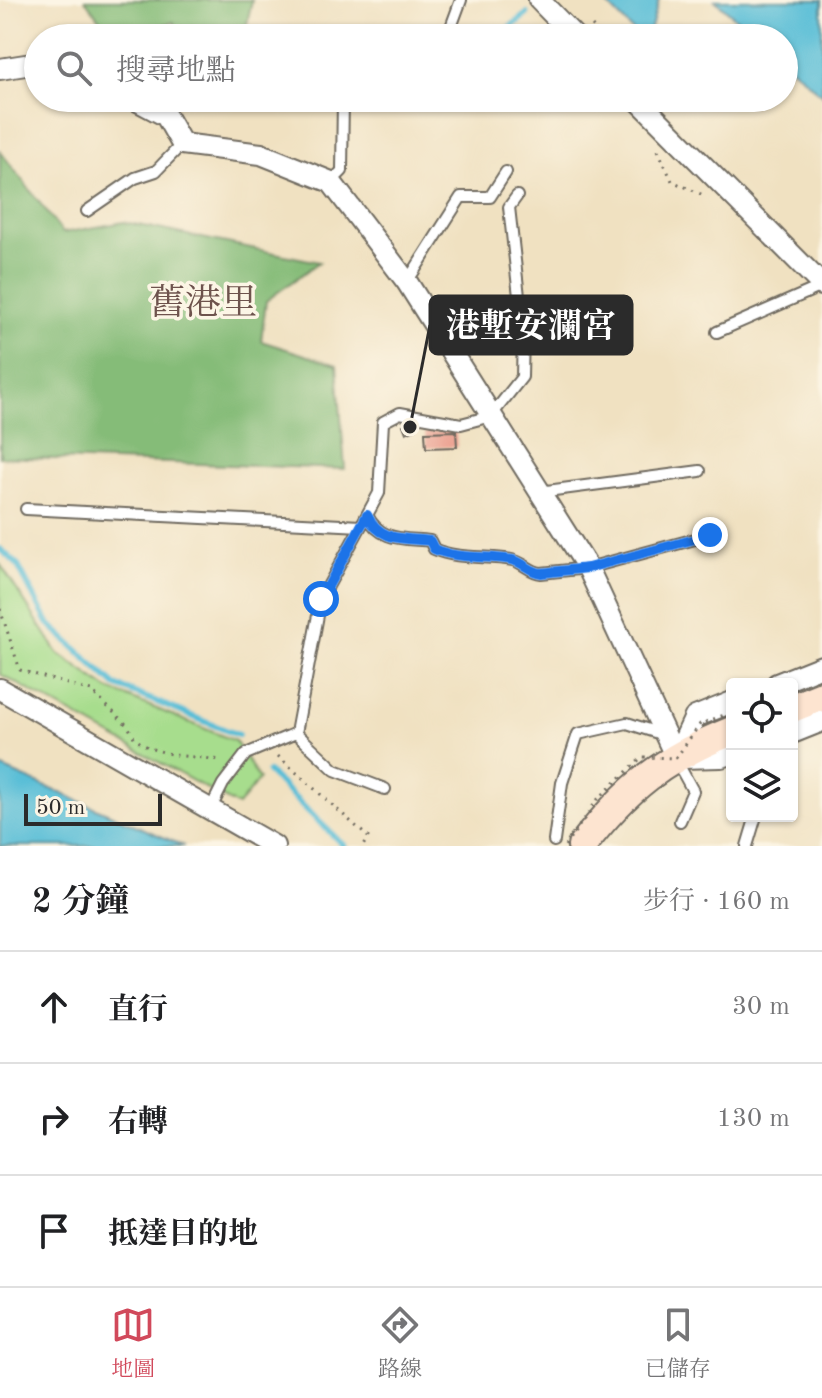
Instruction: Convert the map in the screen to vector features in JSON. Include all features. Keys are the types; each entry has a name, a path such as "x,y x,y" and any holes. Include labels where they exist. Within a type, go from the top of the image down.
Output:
{"main road":[{"path":"798,706 822,696"},
{"path":"568,844 603,819 666,755 726,733"}],"street":[{"path":"539,0 562,24"},
{"path":"0,69 24,65"},
{"path":"158,112 166,116 182,144 261,154 331,182 407,282 588,568 666,755"},
{"path":"650,112 822,285"},
{"path":"792,678 822,666"},
{"path":"0,689 274,846"},
{"path":"666,755 695,717 726,704"},
{"path":"798,731 822,721"},
{"path":"666,755 726,756"}],"lane":[{"path":"452,24 461,0"},
{"path":"331,182 342,171 343,112"},
{"path":"87,211 135,178 156,171 182,144"},
{"path":"407,282 461,197 490,197 506,172"},
{"path":"296,733 321,599 379,493 383,422 400,413 461,424 491,416 522,377 523,332 509,207 517,196"},
{"path":"717,332 822,285"},
{"path":"539,492 700,471"},
{"path":"26,509 364,521 382,535 430,541 434,549 449,554 511,560 541,573 588,568 710,535"},
{"path":"568,844 562,783 578,734 627,723 666,755 693,791 680,821"},
{"path":"210,810 223,784 246,754 296,733"},
{"path":"296,733 335,770 385,789"},
{"path":"747,846 754,822"}],"path":[{"path":"0,609 20,670 91,691 128,726 135,739 149,748 174,755 221,759 236,767"},
{"path":"565,846 598,799 642,757 666,755 700,724 726,714"},
{"path":"266,746 368,837 363,846"}],"green space":[{"path":"85,0 252,0 247,24 103,24"},
{"path":"0,151 63,233 124,222 319,262 266,301 261,341 337,365 345,469 0,457"},
{"path":"0,564 58,653 108,689 235,741 259,779 238,806 0,674"}],"water":[{"path":"603,0 659,0 652,24 626,24"},
{"path":"715,0 822,0 822,95 798,74 798,24 742,24"},
{"path":"0,767 184,846 0,846"}],"building":[{"path":"413,421 416,429 406,433 403,425"},
{"path":"456,431 457,447 426,448 425,432"}],"waterway":[{"path":"514,24 527,14"},
{"path":"0,549 17,564 48,623 115,685 238,735"},
{"path":"268,772 344,846"}],"place":[{"name":"港塹安瀾宮","path":"410,427"}],"district":[{"name":"舊港里","path":"203,305"}],"route":[{"path":"321,599 367,515 382,535 430,541 434,549 449,554 511,560 541,573 588,568 710,535"}]}
